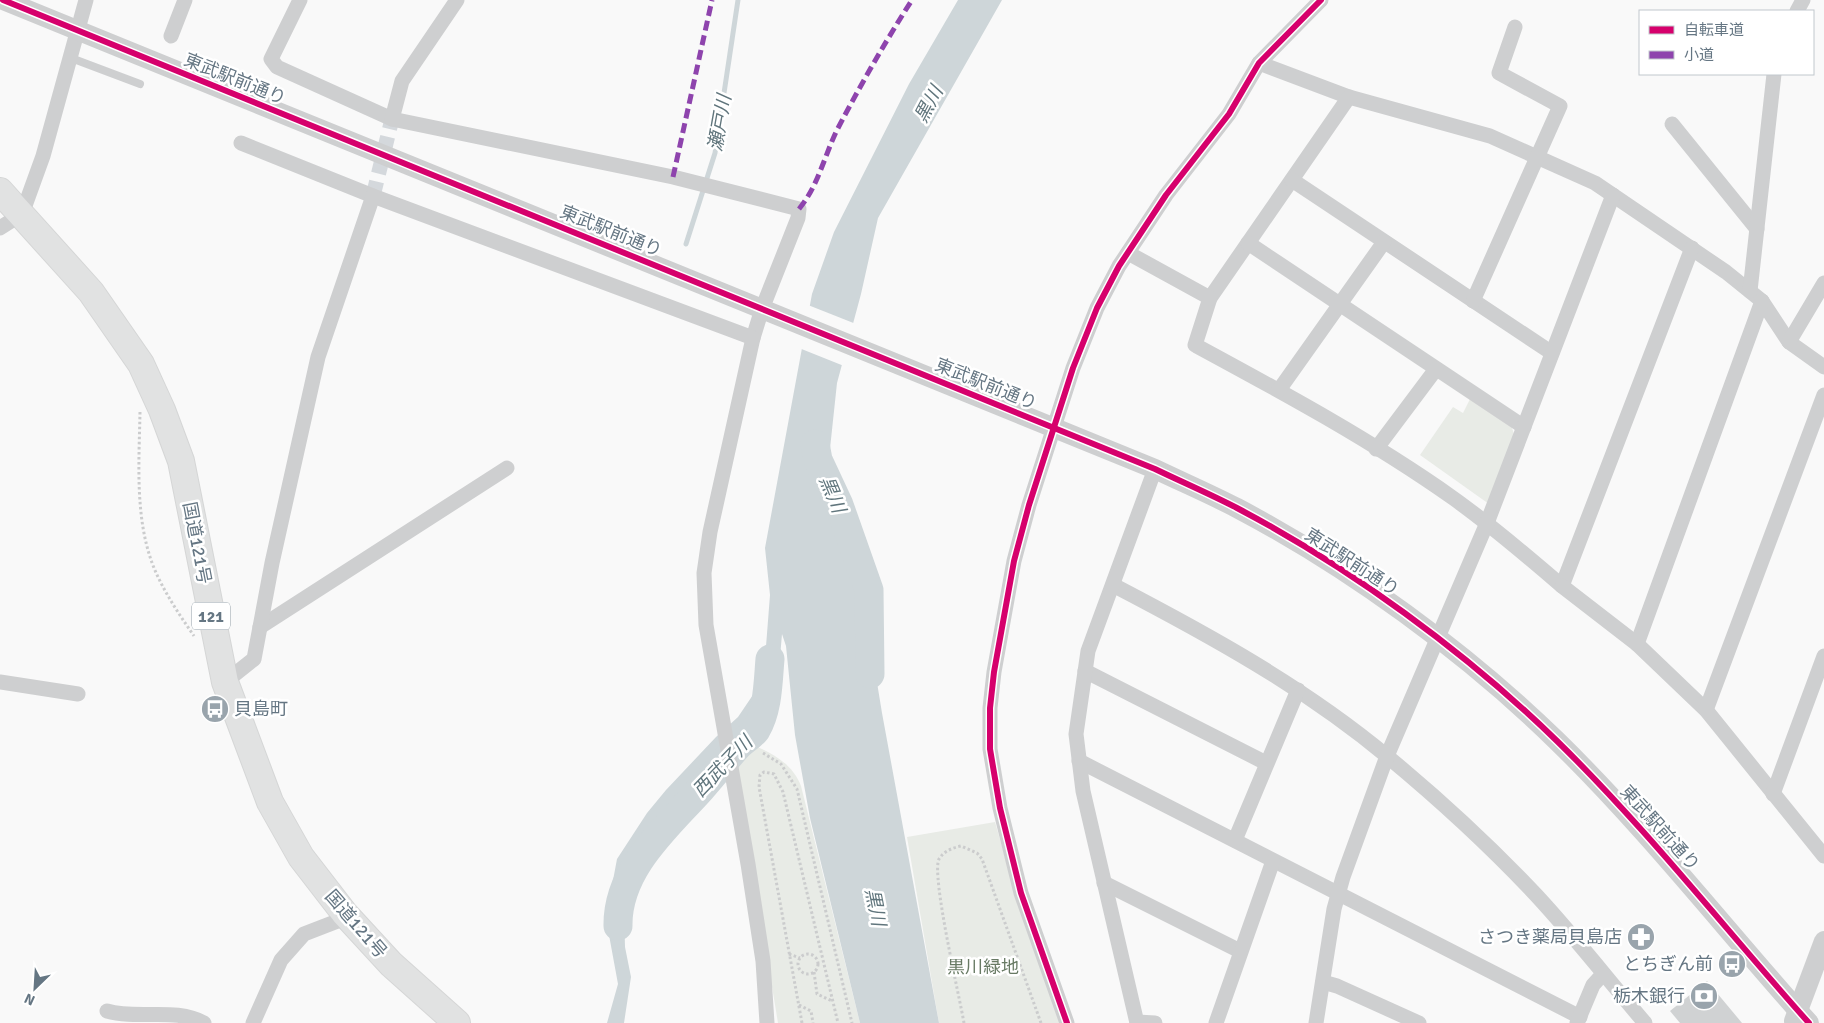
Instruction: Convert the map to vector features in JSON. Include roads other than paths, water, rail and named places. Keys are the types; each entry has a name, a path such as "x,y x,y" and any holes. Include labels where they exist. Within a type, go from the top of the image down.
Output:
{"highway":[{"name":"国道121号","path":"0,190 90,292 141,364 162,410 180,461 224,682 270,802 301,857 348,917 391,964 457,1023"}],"street":[{"name":"東武駅前通り","path":"4,0 1155,469 1238,509 1366,587 1436,638 1507,695 1610,794 1800,1019"},
{"path":"0,228 22,214 43,156 86,0"},
{"path":"171,36 185,0"},
{"path":"300,0 271,60 277,67 392,119 674,177 799,209 798,218 768,311 753,338 710,532 704,573 706,626 748,864 762,962 767,1023"},
{"path":"392,119 402,81 457,0"},
{"path":"1068,1023 1020,893 1000,808 990,749 999,636 1014,561 1048,426 1097,308 1128,253 1166,195 1229,114 1259,63 1321,0"},
{"path":"1473,301 1536,156 1560,106 1499,73 1515,27"},
{"path":"1259,63 1349,97 1490,136 1595,183 1692,248 1756,296 1789,342 1824,367"},
{"path":"1637,644 1756,296 1757,229 1774,75"},
{"path":"1349,97 1210,298 1195,345 1279,390 1452,497 1637,644 1706,710 1824,856"},
{"path":"1672,124 1757,229"},
{"path":"241,143 373,196 753,338"},
{"path":"1292,180 1552,354"},
{"path":"1316,1023 1338,893 1387,756 1436,638 1487,523 1613,195"},
{"path":"224,682 254,659 272,563 318,358 373,196"},
{"path":"1279,390 1384,242"},
{"path":"1248,243 1524,427"},
{"path":"1562,586 1692,248"},
{"path":"1128,253 1210,298"},
{"path":"1789,342 1824,283"},
{"path":"1376,449 1436,369"},
{"path":"1706,710 1824,395"},
{"path":"260,627 507,468"},
{"path":"1155,469 1088,651 1076,734 1083,791 1137,1022 1155,1023"},
{"path":"1112,585 1215,638 1298,690 1387,756 1492,851 1536,895 1645,1023"},
{"path":"1773,794 1824,656"},
{"path":"1085,671 1266,762"},
{"path":"0,682 78,694"},
{"path":"1235,840 1266,762 1298,690"},
{"path":"1079,761 1338,893 1578,1020 1593,985 1603,974"},
{"path":"1216,1023 1273,861"},
{"path":"1104,883 1240,951"},
{"path":"253,1023 281,960 304,934 348,917"},
{"path":"1800,1019 1824,941"},
{"path":"1323,982 1337,986 1418,1023"},
{"path":"107,1011 120,1015 150,1019 193,1016 204,1023"}],"lane":[{"path":"71,58 140,84"}],"water":[{"path":"958,0 1002,0 878,218 861,294 837,383 826,486 862,591 882,713 939,1023 860,1023 810,818 795,735 786,646 782,634 779,669 751,726 704,769 663,816 629,861 625,878 624,910 625,947 631,977 624,1023 607,1023 618,984 609,935 611,891 617,859 647,813 716,737 738,717 761,683 764,672 770,595 765,548 812,294 834,232 909,84"}],"waterway":[{"name":"瀬戸川","path":"686,244 715,153 738,0"},
{"name":"黒川","path":"815,444 818,460 839,505 869,590 870,674"},
{"name":"西武子川","path":"618,926 620,905 626,886 646,850 736,748 756,730 765,705 770,659"}],"tunnel":[{"path":"373,196 392,119"}],"place":[{"name":"貝島町","path":"215,709"},
{"name":"さつき薬局貝島店","path":"1641,937"},
{"name":"とちぎん前","path":"1732,964"},
{"name":"栃木銀行","path":"1704,996"}],"park label":[{"name":"黒川緑地","path":"983,967"}]}
